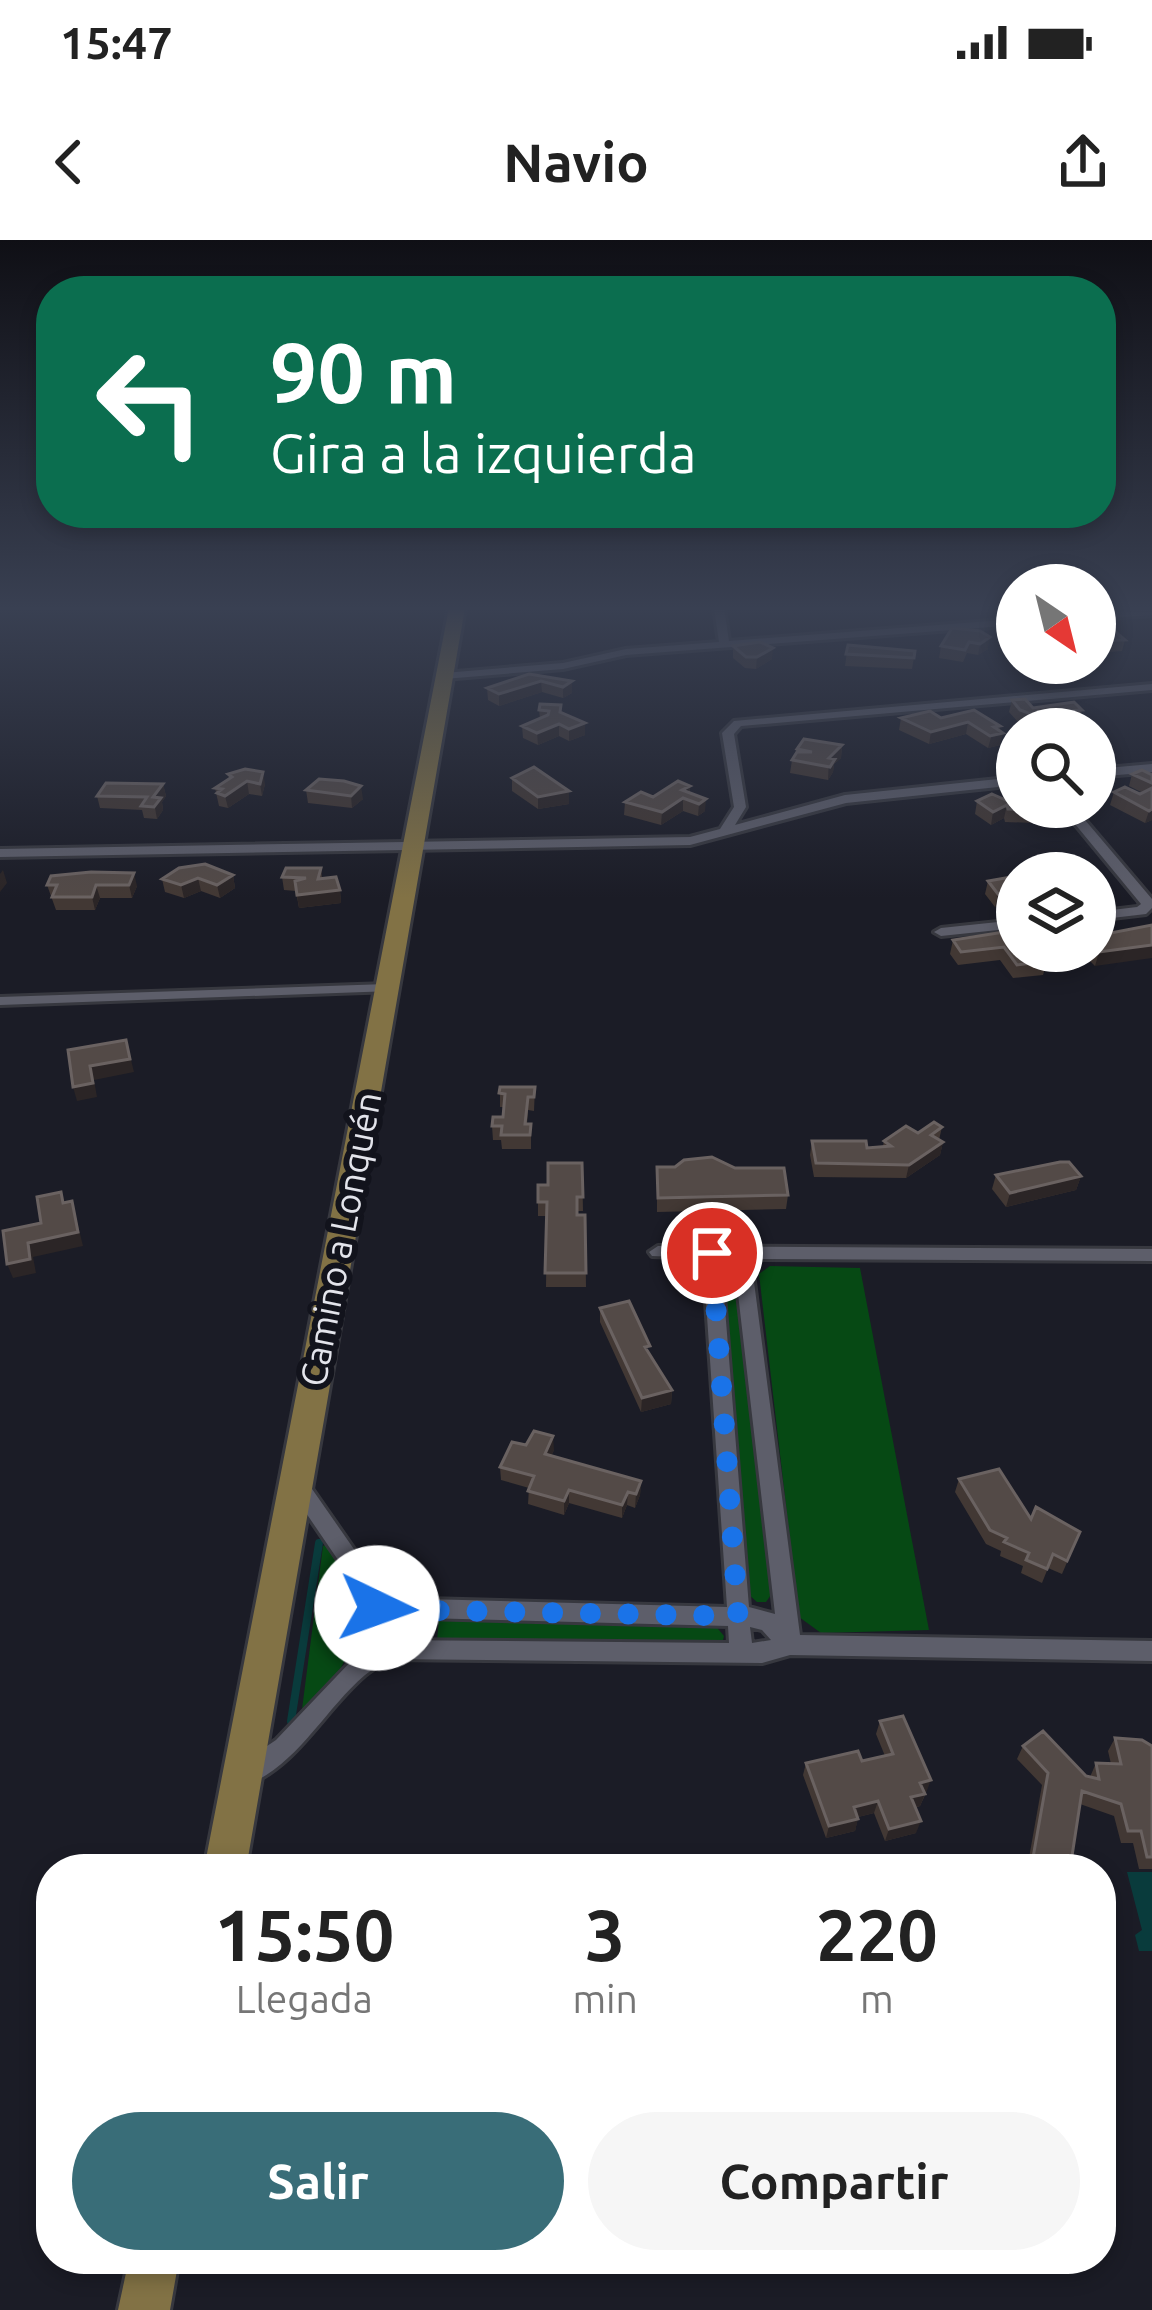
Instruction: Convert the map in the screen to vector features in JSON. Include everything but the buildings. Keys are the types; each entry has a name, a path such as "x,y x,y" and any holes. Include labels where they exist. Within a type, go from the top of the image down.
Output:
{"main road":[{"name":"Camino a Lonquén","path":"228,1854 439,705"},
{"path":"144,2310 151,2274"}],"street":[{"path":"723,832 740,807 728,733 738,723 950,705"},
{"path":"1116,771 1152,768"},
{"path":"0,853 679,842 845,799 996,783"},
{"path":"1085,828 1105,852"},
{"path":"1116,865 1149,904 1141,911 1116,914"},
{"path":"941,932 996,927"},
{"path":"0,1000 387,988"},
{"path":"658,1252 1152,1255"},
{"path":"712,1253 741,1653"},
{"path":"742,1253 790,1645"},
{"path":"296,1482 374,1600 375,1629 366,1659"},
{"path":"374,1600 400,1610 738,1616 769,1622 790,1645"},
{"path":"241,1778 311,1722 366,1659 386,1649 741,1653 790,1645 1152,1651"}],"green space":[{"path":"770,1266 860,1268 929,1630 821,1633 799,1617 759,1274"},
{"path":"730,1271 739,1274 773,1592 766,1602 757,1602 747,1593 720,1276"},
{"path":"328,1544 353,1587 355,1626 335,1679 301,1717 323,1546"},
{"path":"439,1619 714,1624 724,1636 722,1644 437,1641"}],"shaded area":[{"path":"1127,1872 1152,1872 1152,1951 1139,1951 1135,1935 1142,1930"}],"waterway":[{"path":"291,1721 319,1543"}],"route":[{"path":"377,1608 374,1600 400,1610 738,1616 712,1253"}]}
